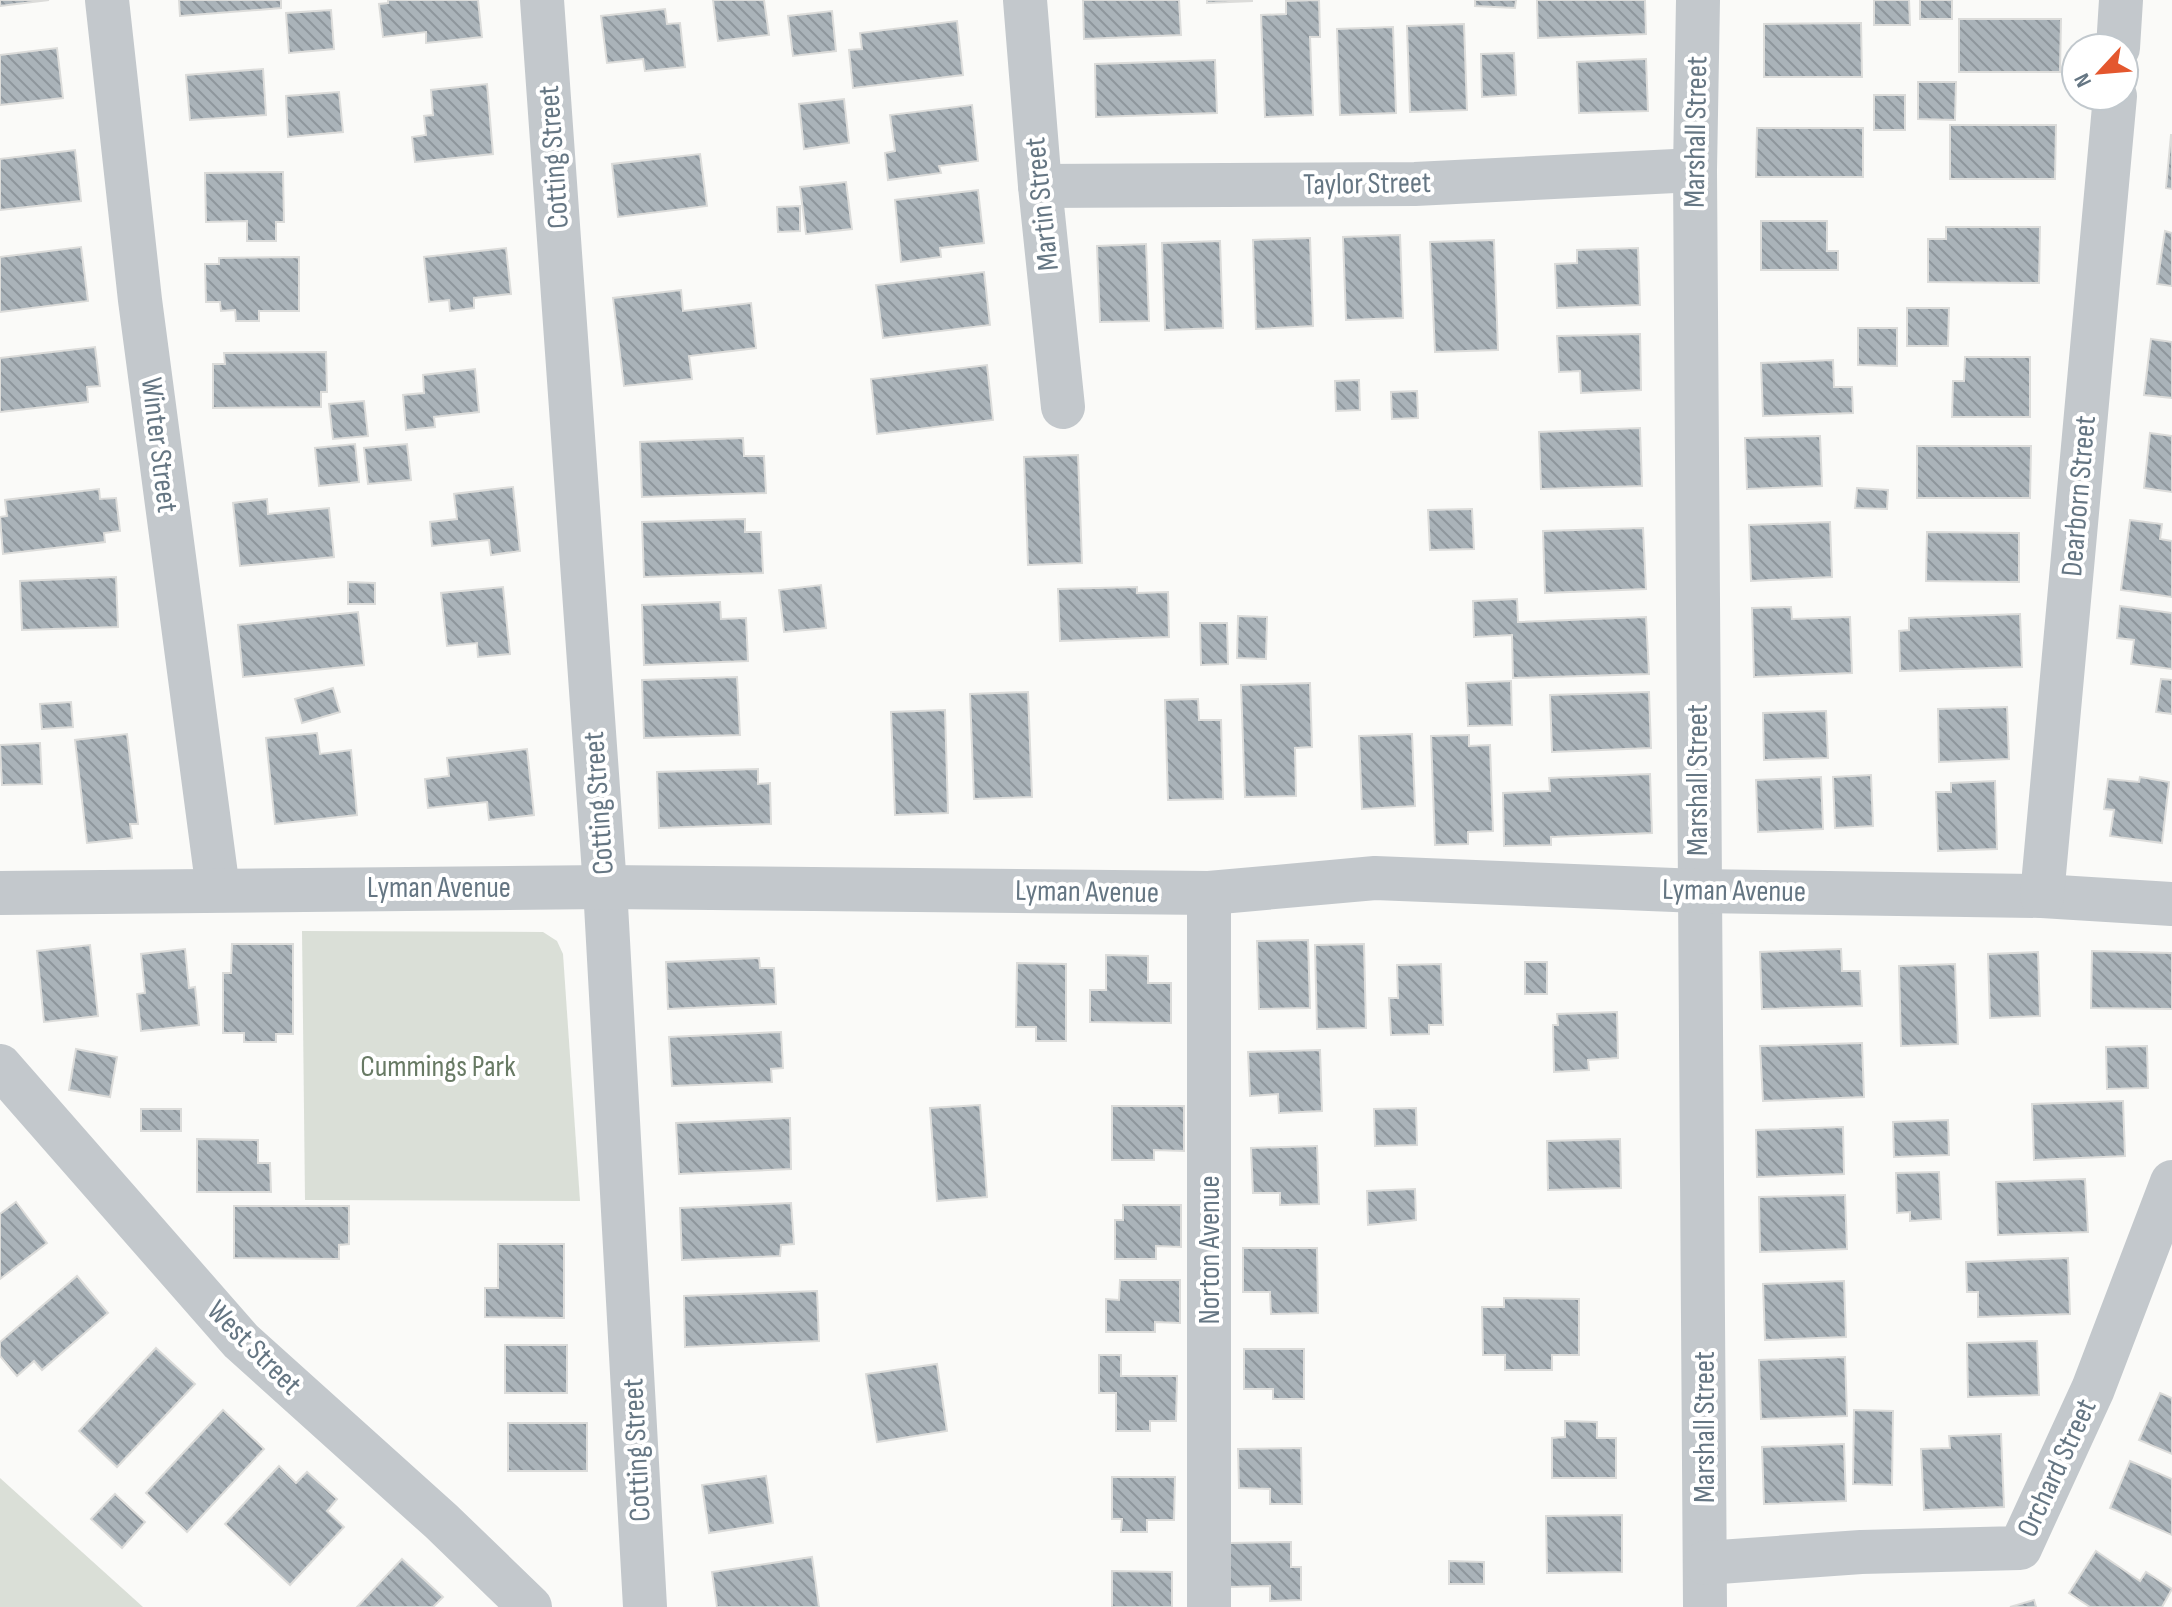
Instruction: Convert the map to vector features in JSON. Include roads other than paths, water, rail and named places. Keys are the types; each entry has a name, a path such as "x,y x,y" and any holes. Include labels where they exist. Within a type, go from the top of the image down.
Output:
{"street":[{"name":"Winter Street","path":"107,0 140,300 218,890"},
{"name":"Cotting Street","path":"542,0 605,887 645,1607"},
{"name":"Martin Street","path":"1025,0 1063,407"},
{"name":"Marshall Street","path":"1698,0 1695,170 1699,891 1705,1181 1705,1607"},
{"path":"2119,32 2121,0"},
{"name":"Dearborn Street","path":"2042,896 2114,112"},
{"name":"Taylor Street","path":"1040,186 1415,184 1695,170"},
{"name":"Lyman Avenue","path":"0,893 605,887 1209,893 1375,878 1699,891 2042,896 2172,904"},
{"name":"Norton Avenue","path":"1209,893 1209,1607"},
{"name":"West Street","path":"0,1066 241,1341 441,1521 530,1607"},
{"name":"Orchard Street","path":"1705,1563 1861,1552 2020,1548 2093,1389 2172,1182"}],"park label":[{"name":"Cummings Park","path":"438,1067"}]}
